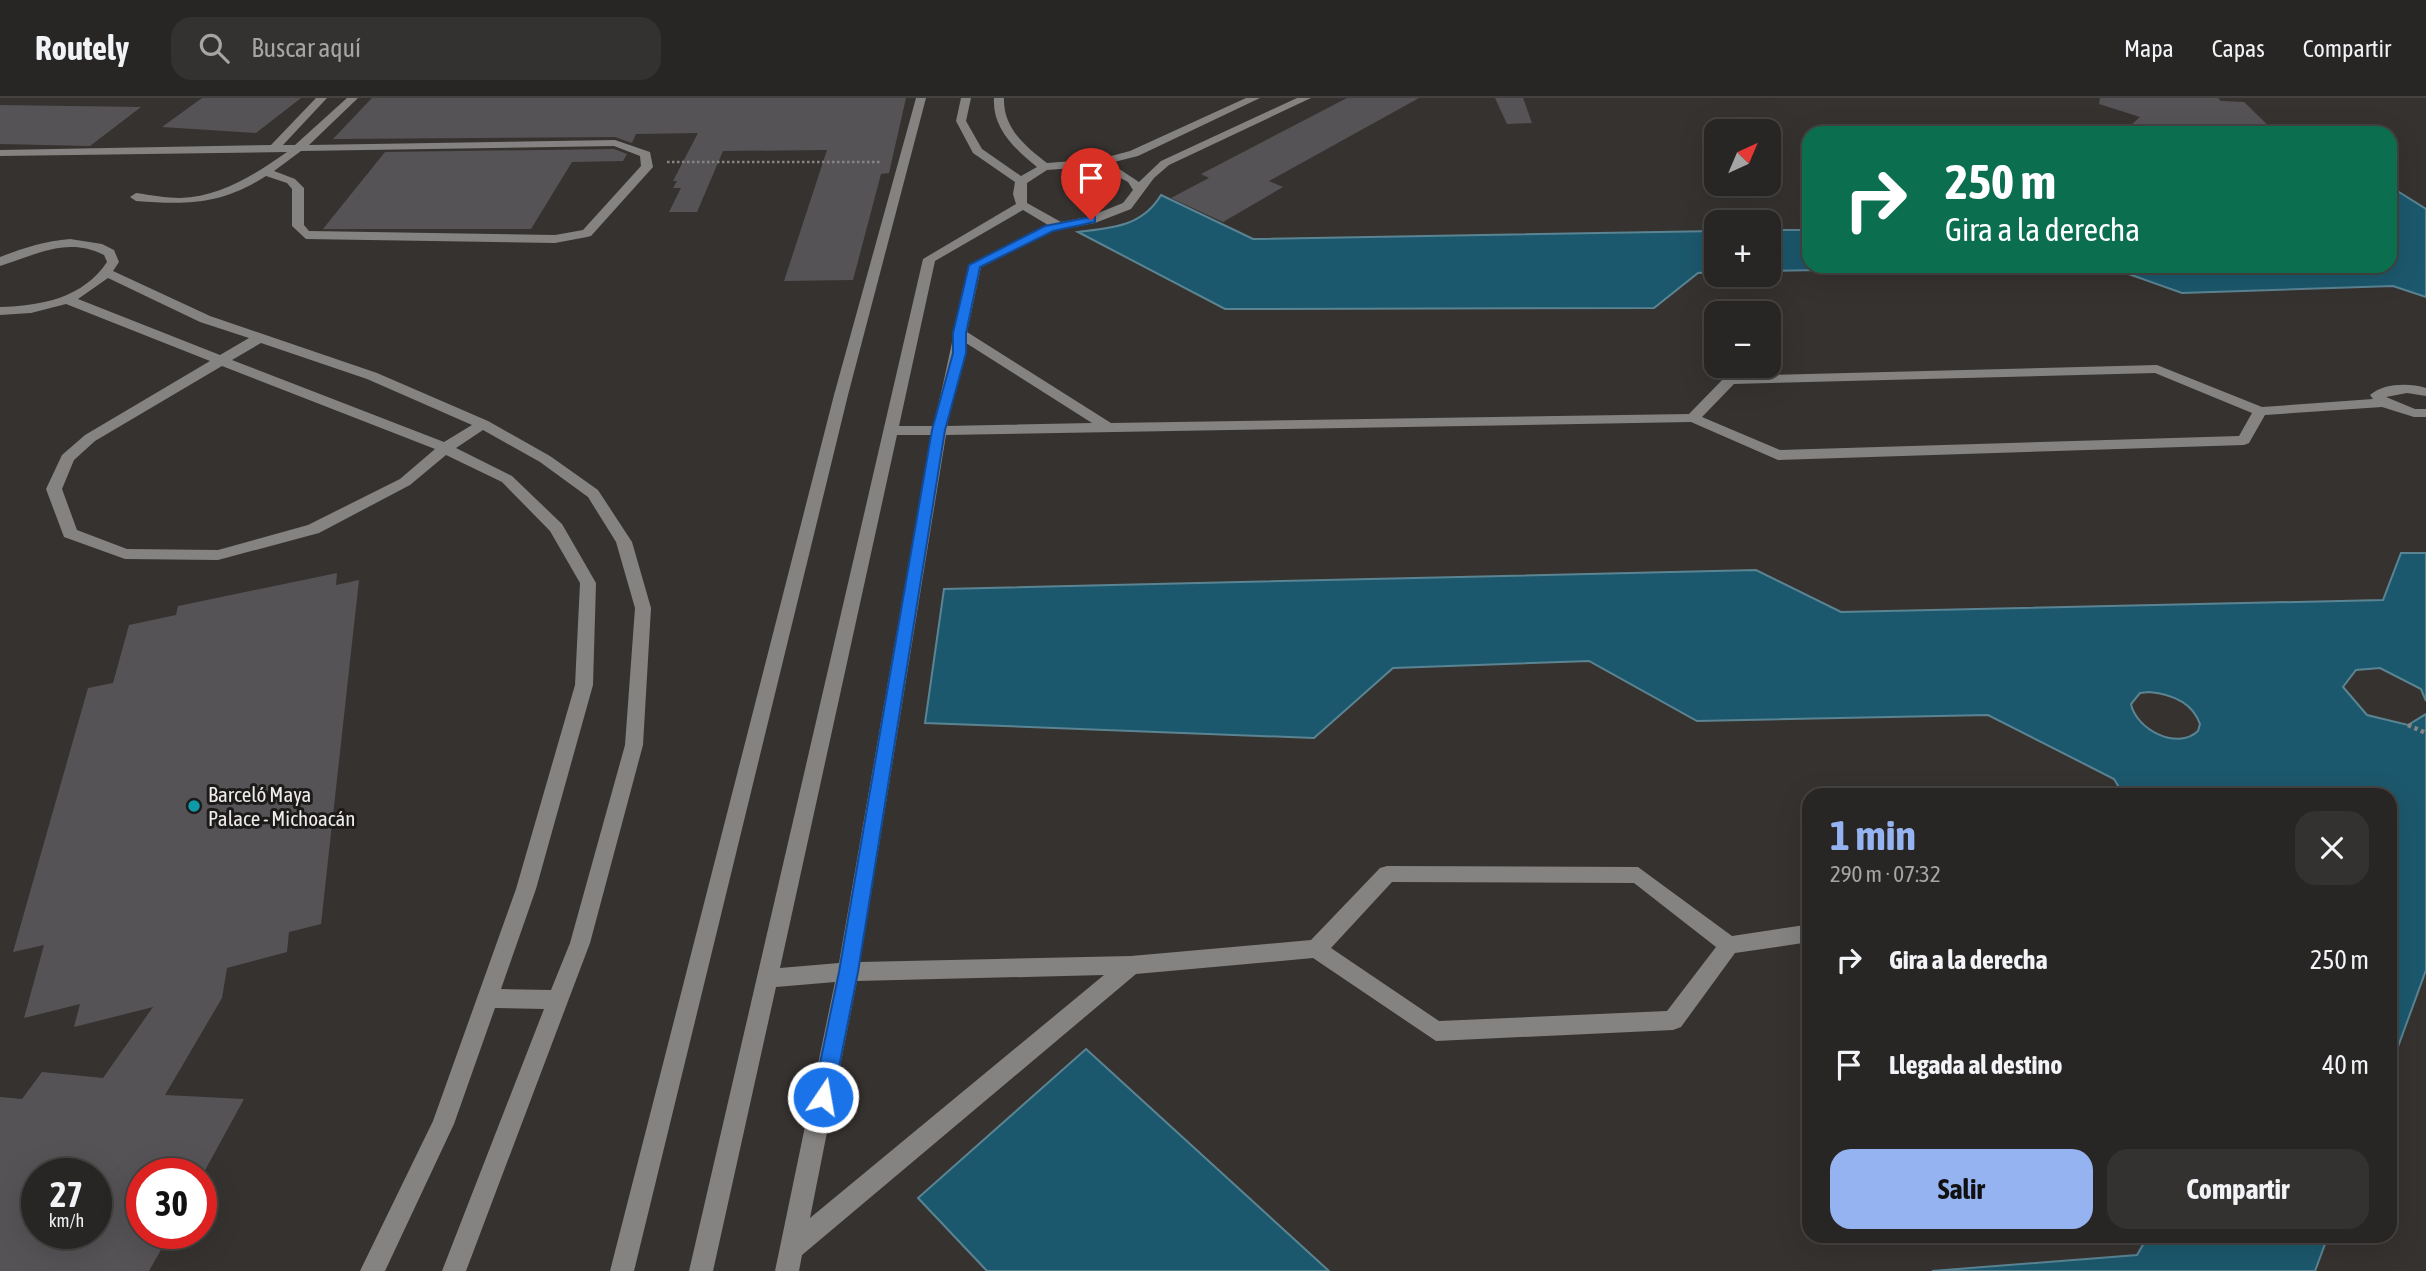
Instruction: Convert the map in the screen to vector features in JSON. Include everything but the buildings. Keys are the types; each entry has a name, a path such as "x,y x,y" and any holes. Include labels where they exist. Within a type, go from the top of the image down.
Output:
{"street":[{"path":"275,147 322,98"},
{"path":"136,197 193,199 213,195 265,172 301,147 353,98"},
{"path":"622,1271 841,395 921,98"},
{"path":"966,98 961,121 977,151 1021,181"},
{"path":"999,98 998,104 1009,133 1044,167"},
{"path":"1058,225 1022,205 1018,194 1021,181 1044,167 1100,162 1134,154 1255,98"},
{"path":"787,1271 848,972 939,430 960,353 960,333 975,265 1058,225 1091,220 1126,206 1165,163 1306,98"},
{"path":"0,153 615,143 646,154 647,162 647,167 587,233 555,239 306,235 298,226 298,188 291,181 265,172"},
{"path":"275,147 282,158"},
{"path":"1100,162 1132,180 1139,191"},
{"path":"701,1271 929,260 1022,205"},
{"path":"0,262 17,254 64,244 101,247 110,253 113,262 107,273 83,291 65,299 41,307 0,311"},
{"path":"0,251 17,254"},
{"path":"107,273 205,319 372,376 483,424 545,458 593,495 624,542 643,608 634,745 580,943 454,1271"},
{"path":"65,299 445,448 508,479 556,528 589,583 584,685 526,889 443,1124 372,1271"},
{"path":"960,333 1106,426"},
{"path":"259,338 90,438 67,458 54,489 70,533 125,554 218,555 313,529 405,482 445,448 483,424"},
{"path":"1693,418 1730,380 2157,369 2260,411 2383,403 2414,413 2426,413"},
{"path":"2383,403 2376,395 2404,388 2426,392"},
{"path":"890,431 1693,418 1779,455 2244,440 2260,411"},
{"path":"1316,949 1387,874 1638,875 1729,945"},
{"path":"767,978 848,972 1131,965 1316,949 1436,1031 1673,1020 1729,945 1802,934"},
{"path":"792,1248 1131,965"},
{"path":"488,998 558,1000"}],"path":[{"path":"647,162 904,162"},
{"path":"2408,725 2426,733"}],"water":[{"path":"2397,191 2426,209 2426,297 2393,286 2182,293 2126,273 2397,273"},
{"path":"1161,195 1253,239 1704,231 1704,273 1698,273 1654,308 1225,309 1078,232 1125,224 1145,214"},
{"path":"1781,230 1802,230 1802,270 1781,271"},
{"path":"2401,553 2426,553 2426,701 2421,689 2380,668 2356,670 2343,687 2367,715 2408,725 2426,714 2426,970 2397,1050 2397,788 2119,788 2114,779 1988,715 1697,721 1589,661 1393,668 1314,738 925,723 944,589 1756,570 1841,612 2383,600","holes":["2140,693 2173,697 2192,710 2200,724 2198,731 2189,737 2169,738 2149,729 2134,713 2131,704"]},
{"path":"1086,1049 1329,1271 987,1271 918,1198"},
{"path":"2144,1243 2325,1243 2315,1271 1932,1271 2137,1255"}],"place":[{"name":"Barceló Maya Palace - Michoacán","path":"194,806"}],"route":[{"path":"823,1097 848,972 939,430 960,353 960,333 975,265 1058,225 1091,220"}]}
